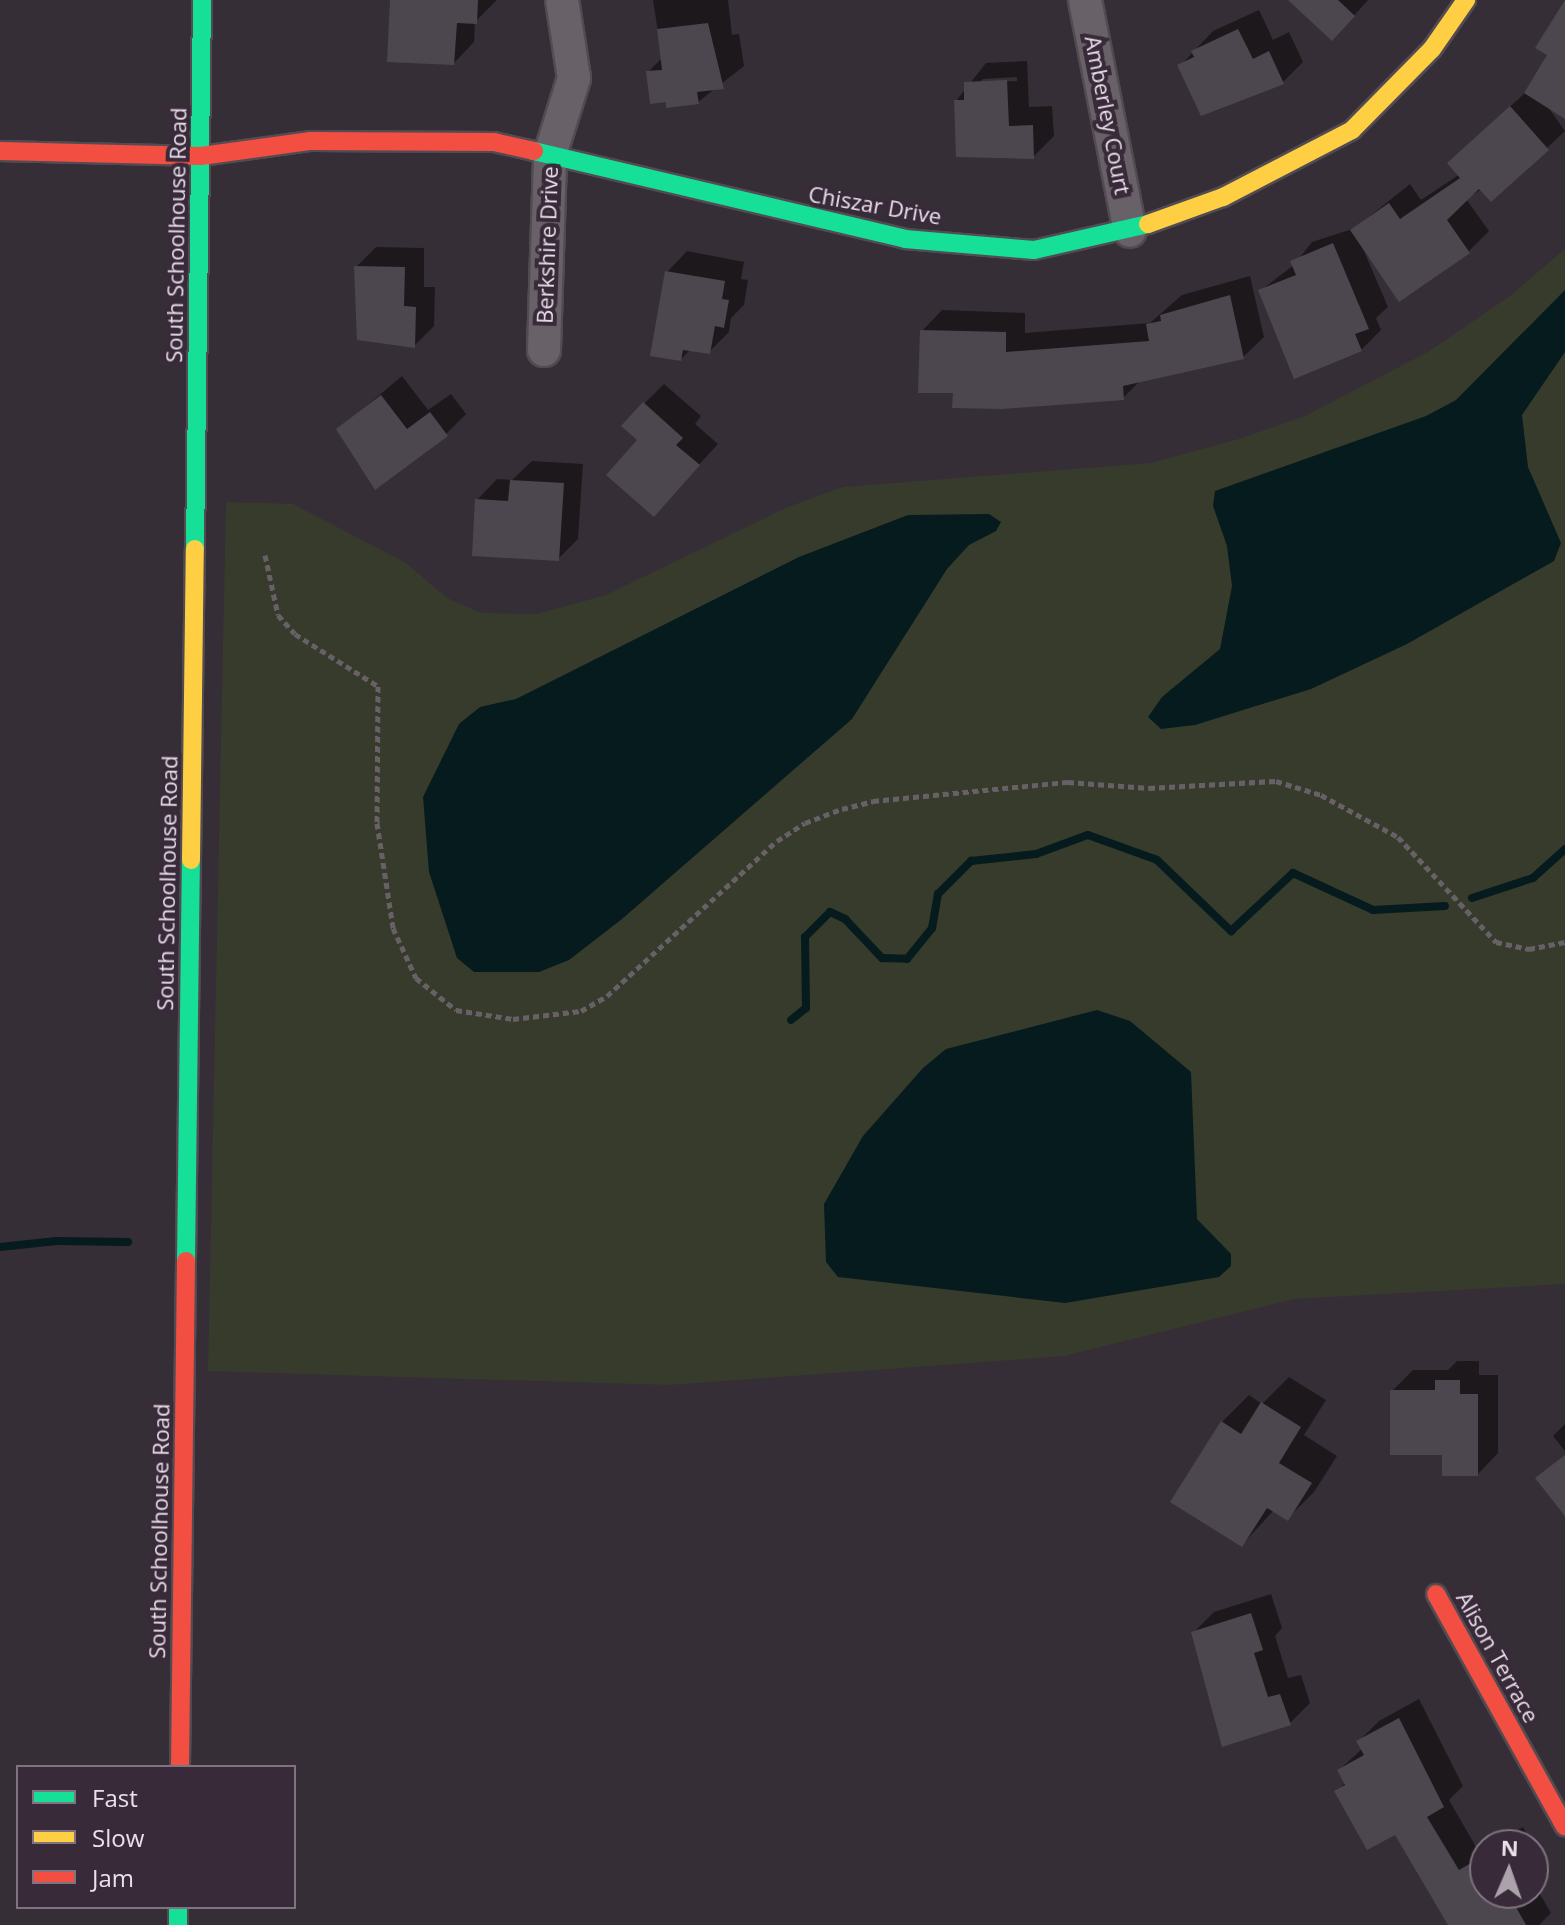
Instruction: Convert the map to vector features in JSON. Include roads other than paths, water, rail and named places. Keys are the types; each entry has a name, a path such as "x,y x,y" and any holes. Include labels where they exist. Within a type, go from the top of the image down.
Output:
{"street":[{"name":"South Schoolhouse Road","path":"180,1765 202,0"},
{"name":"Berkshire Drive","path":"544,350 550,155 574,78 562,0"},
{"name":"Amberley Court","path":"1085,0 1130,231"},
{"name":"Chiszar Drive","path":"0,151 201,156 311,141 494,142 905,239 1034,250 1130,231 1223,197 1352,130 1432,49 1466,0"},
{"name":"Alison Terrace","path":"1436,1594 1565,1827"}],"waterway":[{"path":"791,1020 806,1008 805,937 830,912 845,919 882,958 907,959 932,928 938,894 971,861 1036,854 1088,835 1157,860 1231,931 1293,873 1373,910 1445,906"},
{"path":"1472,898 1533,878 1565,849"},
{"path":"0,1247 57,1241 128,1242"}]}
